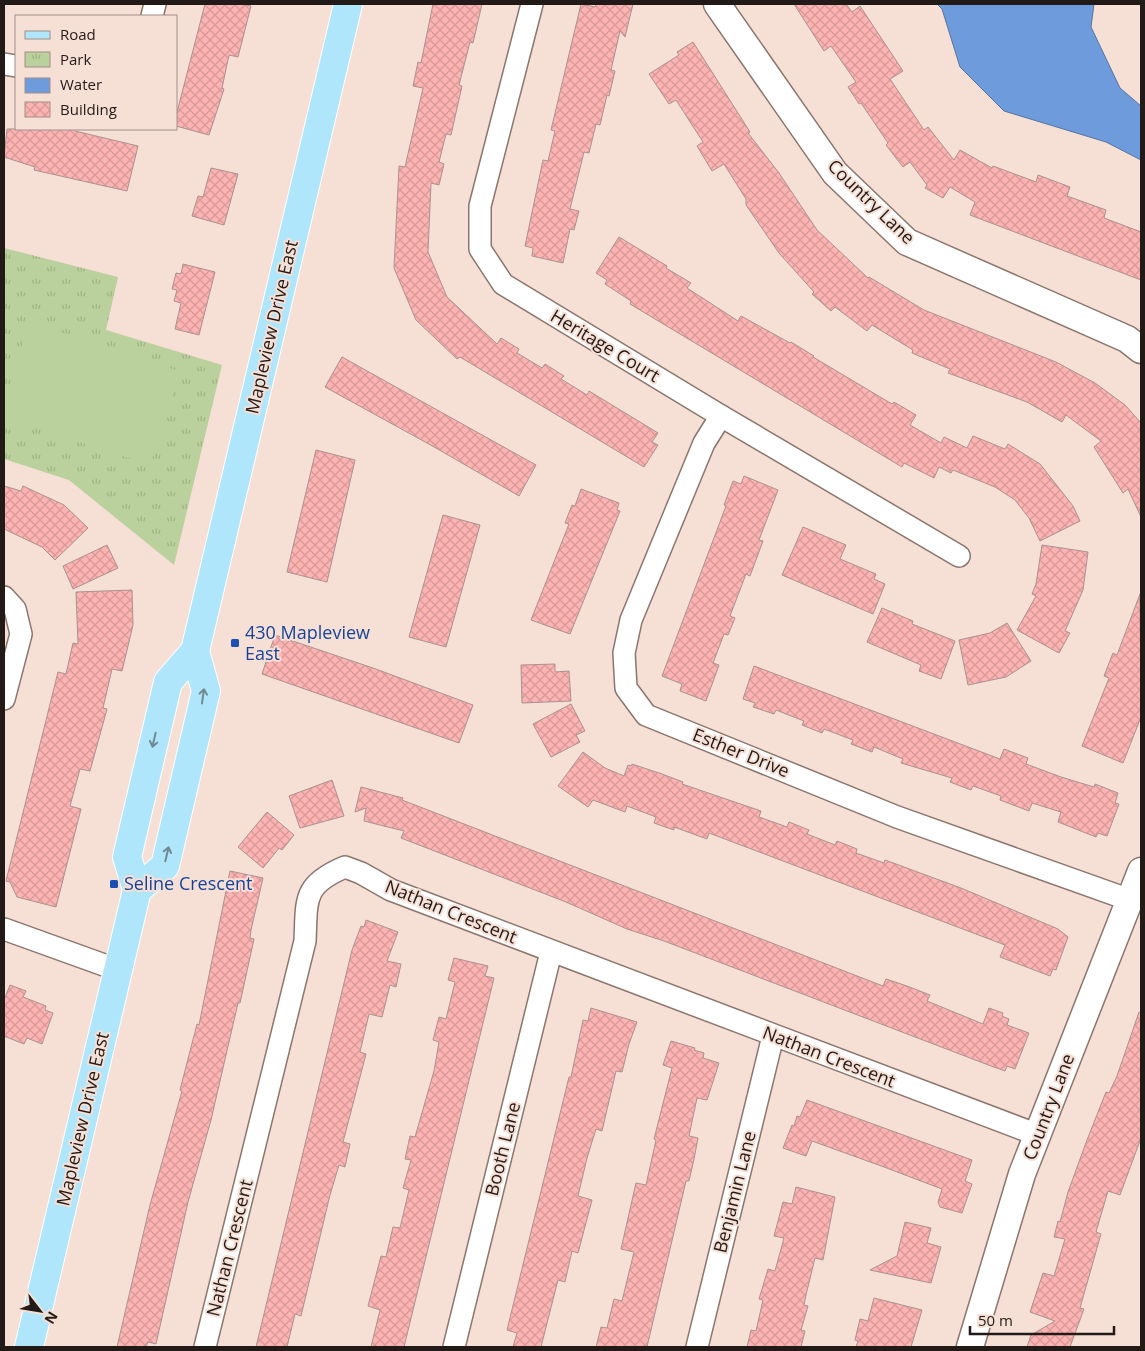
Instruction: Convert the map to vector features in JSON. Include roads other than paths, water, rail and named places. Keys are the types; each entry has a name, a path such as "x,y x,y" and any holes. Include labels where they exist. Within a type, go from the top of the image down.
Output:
{"main road":[{"name":"Mapleview Drive East","path":"29,1347 137,890 127,857 168,682 195,651 348,4"},
{"name":"Mapleview Drive East","path":"137,890 165,866 206,691 195,651"}],"street":[{"name":"Heritage Court","path":"532,4 480,206 480,249 503,284 721,416 959,556"},
{"name":"Country Lane","path":"717,4 835,173 907,242 1127,338 1141,350"},
{"name":"Esther Drive","path":"721,416 704,443 631,620 624,653 626,688 646,715 897,816 1135,902"},
{"path":"4,597 14,608 21,634 4,699"},
{"name":"Nathan Crescent","path":"205,1347 305,941 309,895 324,876 345,867 361,873 391,890 551,952 1038,1135"},
{"name":"Country Lane","path":"970,1347 1022,1174 1135,902 1141,871"},
{"path":"4,929 118,970"},
{"name":"Booth Lane","path":"454,1347 551,952"},
{"name":"Benjamin Lane","path":"697,1347 773,1036"}],"water":[{"path":"937,4 1094,4 1091,27 1120,88 1141,106 1141,160 1106,142 1004,111 960,67 942,9"}],"place":[{"name":"430 Mapleview East","path":"235,643"},
{"name":"Seline Crescent","path":"114,884"}]}
